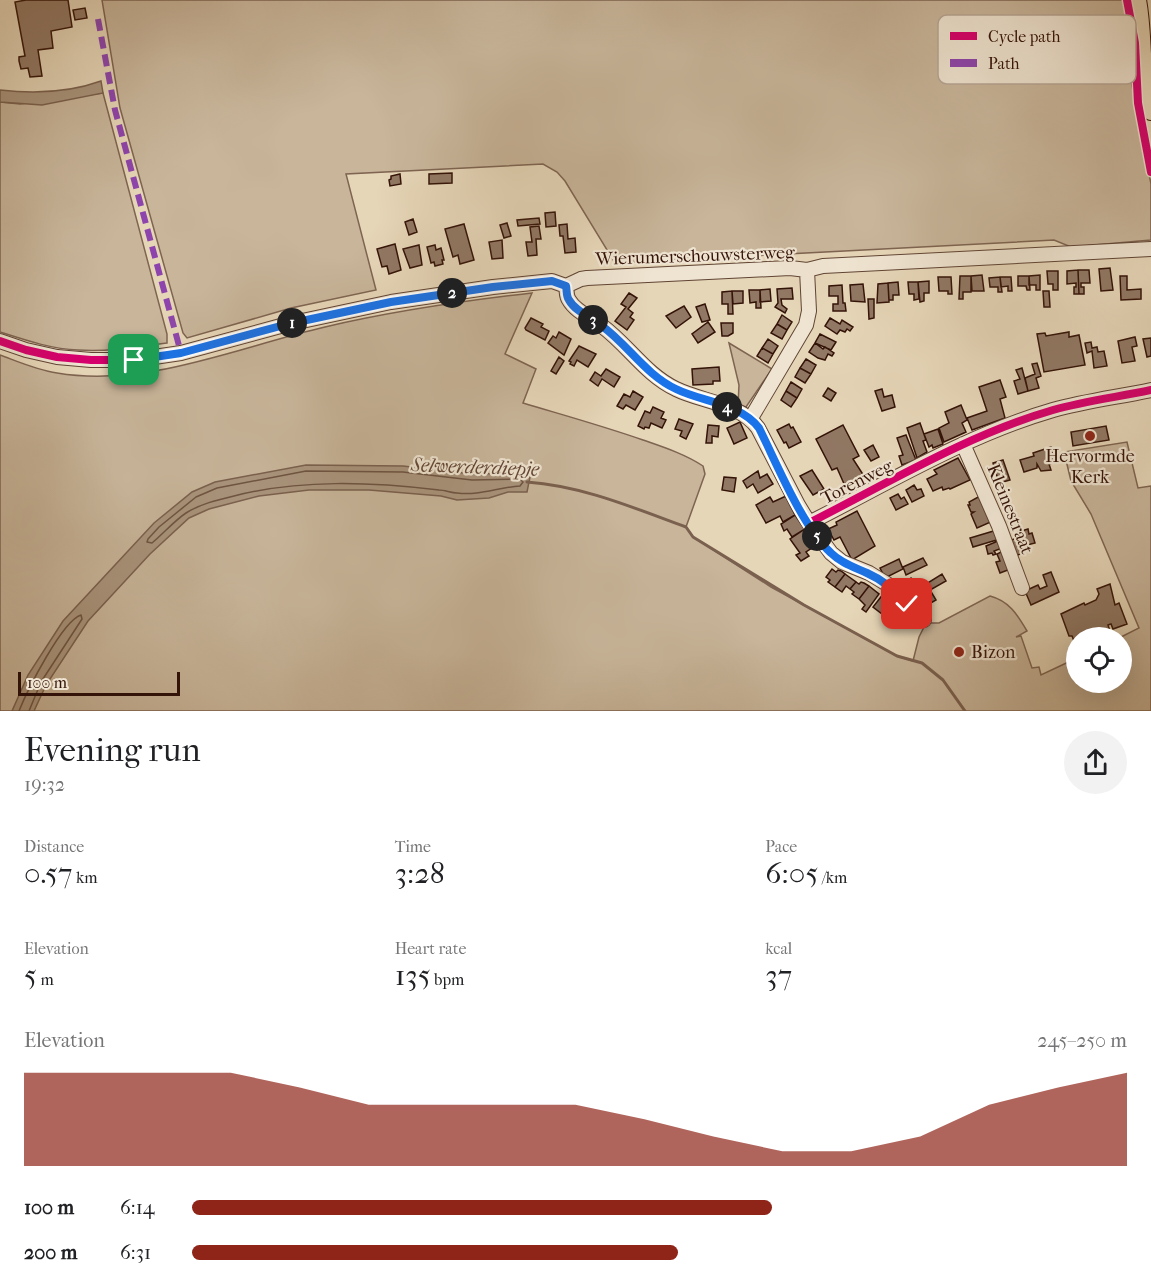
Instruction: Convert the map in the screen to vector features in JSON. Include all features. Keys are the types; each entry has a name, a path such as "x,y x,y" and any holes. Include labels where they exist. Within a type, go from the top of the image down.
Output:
{"main road":[{"path":"1137,0 1145,88 1151,111"},
{"path":"1140,19 1151,57"}],"street":[{"name":"Wierumerschouwsterweg","path":"0,341 57,357 102,361 142,360 181,353 298,321 391,302 493,287 552,281 566,286 587,278 790,268 807,270 823,266 1151,249"},
{"path":"566,286 569,300 576,308 604,328 656,377 701,400 726,407 751,418 806,325 807,270"},
{"name":"Torenweg","path":"751,418 759,428 808,523 963,444 1051,410 1151,390"},
{"name":"Kleinestraat","path":"963,444 999,526 1022,588"},
{"path":"808,523 831,553 842,562 869,573 887,584 924,620"}],"shaded area":[{"path":"102,0 1128,0 1130,15 938,15 938,84 1132,84 1151,184 1151,240 1071,247 1054,240 615,263 565,181 557,172 543,164 346,174 376,290 291,308 187,338 183,333 120,108"},
{"path":"103,93 167,334 167,343 112,350 78,350 48,346 0,332 0,102 20,104"},
{"path":"532,293 505,354 536,369 523,403 658,445 703,466 705,474 686,527 693,537 771,587 897,656 913,661 919,637 926,623 939,623 990,596 997,598 1012,609 1027,631 1016,637 1021,636 1032,668 1039,667 1041,675 1066,663 1066,693 1132,693 1132,632 1139,628 1091,514 1071,481 1064,452 1127,442 1138,488 1151,486 1151,711 0,711 0,355 35,368 57,373 91,376 125,375 192,363 325,327 454,303"},
{"path":"729,343 772,369 746,407 738,405 739,385"}],"water":[{"path":"101,81 103,93 42,105 0,102 0,90 51,92"},
{"path":"306,465 403,466 472,474 526,473 530,477 527,492 508,492 489,498 457,500 441,496 369,490 309,490 259,496 209,509 189,518 150,554 88,621 46,685 34,711 12,711 28,675 63,621 154,523 192,492 215,482"}],"building":[{"path":"68,0 72,27 51,31 53,48 38,50 42,76 30,77 28,68 21,69 19,61 19,57 25,56 15,2"},
{"path":"85,8 87,18 75,20 73,10"},
{"path":"452,173 452,183 429,184 429,174"},
{"path":"400,174 401,184 390,186 391,176"},
{"path":"555,212 556,226 546,227 545,213"},
{"path":"539,218 540,224 518,226 517,220"},
{"path":"413,219 417,232 409,235 405,222"},
{"path":"507,223 511,236 504,238 500,225"},
{"path":"464,224 474,260 460,264 458,255 453,257 445,229"},
{"path":"567,224 568,239 575,238 576,252 565,253 559,225"},
{"path":"539,226 541,239 536,239 537,255 528,256 526,242 532,242 530,227"},
{"path":"502,240 503,258 492,259 489,242"},
{"path":"395,244 401,270 389,274 387,266 382,267 377,249"},
{"path":"419,245 422,265 410,268 403,249"},
{"path":"435,245 436,250 441,248 444,260 442,260 443,264 435,266 434,262 431,263 427,247"},
{"path":"1110,268 1113,290 1101,291 1099,269"},
{"path":"1078,270 1079,294 1074,294 1076,283 1067,284 1067,271"},
{"path":"1078,270 1089,270 1090,283 1081,283 1081,287 1084,287 1084,294 1079,294"},
{"path":"1047,271 1058,271 1058,290 1053,290 1053,284 1048,284"},
{"path":"982,275 984,291 972,291 971,276"},
{"path":"1040,275 1040,290 1036,290 1036,285 1029,285 1029,276"},
{"path":"960,276 971,276 971,292 963,292 963,299 959,299"},
{"path":"1018,276 1029,276 1030,290 1027,290 1026,286 1018,286"},
{"path":"1120,276 1127,276 1127,290 1141,289 1141,299 1121,300"},
{"path":"938,277 951,277 952,294 948,294 948,291 939,291"},
{"path":"1000,277 1002,292 998,292 998,287 990,287 989,278"},
{"path":"1000,277 1011,277 1012,291 1008,291 1008,286 1001,287"},
{"path":"929,281 929,293 924,293 924,301 920,302 918,282"},
{"path":"898,282 899,295 893,295 893,300 889,300 888,283"},
{"path":"908,282 918,282 919,299 914,300 914,294 909,294"},
{"path":"888,283 889,302 877,303 878,284"},
{"path":"863,284 865,302 851,301 850,285"},
{"path":"842,285 846,311 833,311 833,304 838,304 838,296 829,296 829,286"},
{"path":"792,288 793,299 781,299 782,305 787,309 785,313 775,307 778,303 777,289"},
{"path":"770,289 771,301 760,302 760,290"},
{"path":"749,290 760,290 761,308 756,308 756,302 750,303"},
{"path":"732,291 733,314 728,314 728,304 722,304 722,292"},
{"path":"732,291 743,291 743,303 733,304"},
{"path":"1043,291 1049,291 1050,307 1044,307"},
{"path":"629,293 637,298 628,309 633,313 630,317 634,320 627,330 615,321 626,307 621,304"},
{"path":"868,299 874,299 874,318 869,319"},
{"path":"705,304 710,320 702,322 696,307"},
{"path":"684,306 691,317 676,328 666,316"},
{"path":"782,315 792,322 787,330 777,324"},
{"path":"531,318 543,324 541,327 549,331 545,340 526,330"},
{"path":"830,318 840,324 842,320 853,327 850,331 840,330 837,334 825,326"},
{"path":"708,322 715,332 698,343 692,334"},
{"path":"721,323 733,323 733,333 722,336"},
{"path":"777,324 787,330 782,339 771,333"},
{"path":"559,332 571,339 564,355 548,343 553,336 556,338"},
{"path":"1069,332 1069,337 1079,335 1085,365 1044,372 1037,334 1045,333 1046,336"},
{"path":"820,334 836,342 831,350 815,343"},
{"path":"1135,337 1137,346 1132,347 1135,361 1122,363 1118,341"},
{"path":"1151,338 1151,356 1147,357 1143,339"},
{"path":"768,339 778,346 773,354 762,348"},
{"path":"1091,342 1092,348 1097,347 1098,352 1104,351 1107,366 1094,368 1092,351 1087,353 1085,343"},
{"path":"815,343 834,353 832,356 828,354 825,360 818,358 809,352"},
{"path":"579,346 596,354 588,367 577,360 574,366 570,364 569,361"},
{"path":"762,348 773,354 768,363 757,356"},
{"path":"559,357 564,361 556,374 551,371"},
{"path":"806,359 816,365 811,374 800,368"},
{"path":"1037,363 1041,376 1036,378 1039,388 1028,391 1025,378 1035,374 1032,364"},
{"path":"719,367 720,381 713,381 713,384 693,385 692,369"},
{"path":"800,368 811,374 805,383 795,377"},
{"path":"1022,368 1028,391 1018,394 1014,381 1020,379 1016,370"},
{"path":"606,369 620,377 614,387 602,379 598,386 590,380 595,372 601,376"},
{"path":"1000,380 1006,397 1000,399 1005,418 972,430 967,418 987,411 979,387"},
{"path":"791,382 802,389 797,398 786,391"},
{"path":"828,388 836,393 831,401 823,396"},
{"path":"882,389 884,397 892,395 895,407 882,411 875,391"},
{"path":"633,391 643,397 635,410 626,405 623,409 617,406 624,394 630,397"},
{"path":"786,391 797,398 791,407 781,400"},
{"path":"961,405 967,420 962,423 966,432 944,442 939,428 949,423 945,412"},
{"path":"653,407 664,412 661,418 666,420 662,428 651,423 649,428 644,429 638,426 645,411 650,413"},
{"path":"679,419 693,424 686,439 680,436 682,431 675,429"},
{"path":"740,422 747,438 734,444 727,428"},
{"path":"920,423 926,440 923,441 927,452 917,458 907,428"},
{"path":"789,424 801,442 789,448 777,430"},
{"path":"708,425 719,426 718,437 712,436 712,443 706,443"},
{"path":"843,425 859,456 853,459 864,476 845,486 837,468 832,470 816,439"},
{"name":"Hervormde Kerk","path":"1106,426 1109,440 1073,446 1071,432"},
{"path":"938,429 943,444 933,448 932,445 929,447 924,434"},
{"path":"906,435 916,460 902,465 899,456 903,455 897,438"},
{"path":"873,445 879,457 871,461 864,450"},
{"path":"1051,447 1054,456 1057,456 1056,462 1049,464 1051,470 1041,471 1037,464 1037,468 1024,472 1020,460"},
{"path":"958,458 970,480 950,489 943,490 942,487 933,491 927,479 937,474 934,470"},
{"path":"1003,460 1010,480 999,483 993,463"},
{"path":"812,470 824,489 813,495 800,476"},
{"path":"758,471 760,478 767,474 773,484 758,493 753,484 747,488 743,481"},
{"path":"724,477 736,478 734,492 722,490"},
{"path":"914,485 917,490 921,489 924,496 912,502 906,490"},
{"path":"898,494 901,499 904,497 908,504 896,510 890,498"},
{"path":"786,496 795,515 783,522 780,516 766,523 756,505 770,497 773,502"},
{"path":"980,496 993,521 977,528 971,514 974,512 971,512 968,505"},
{"path":"857,511 875,546 852,560 840,537 834,540 828,529"},
{"path":"795,515 805,529 792,537 787,529 784,531 781,524"},
{"path":"805,529 815,546 806,552 809,556 801,561 796,555 800,553 790,539"},
{"path":"1028,529 1035,543 1023,546 1025,552 1013,557 1008,541 1020,537 1018,532"},
{"path":"997,530 1000,539 973,547 970,538"},
{"path":"998,541 1002,548 994,551 996,554 988,554 986,546"},
{"path":"1005,550 1013,568 1000,573 996,562 1000,561 997,554"},
{"path":"923,558 927,565 906,575 903,567"},
{"path":"899,559 903,569 885,578 880,568"},
{"path":"832,569 845,574 835,587 828,582 830,580 826,577"},
{"path":"1051,572 1059,592 1031,605 1025,591 1038,585 1040,589 1047,586 1043,575"},
{"path":"845,574 856,582 850,589 846,586 842,592 835,587"},
{"path":"942,574 946,581 930,590 936,600 917,611 911,601 925,593 922,589 927,586 926,584"},
{"path":"911,578 919,591 922,589 925,593 911,601 901,585"},
{"path":"856,582 869,586 859,599 852,594 854,592 850,589"},
{"path":"1110,584 1115,605 1119,603 1127,624 1119,627 1112,627 1111,624 1109,627 1066,628 1061,614 1096,600 1099,594 1097,589"},
{"path":"869,586 879,594 866,612 862,609 865,605 859,599"},
{"path":"884,593 898,602 890,612 886,609 882,614 873,607"},
{"path":"899,604 914,616 905,627 891,617"}],"waterway":[{"name":"Selwerderdiepje","path":"527,482 588,493 686,527 693,537 804,605 897,656 922,663 943,680 965,711"}],"marked path":[{"path":"98,19 115,110 181,353"}],"cycle path":[{"path":"1127,0 1130,15"},
{"path":"1136,63 1138,103 1151,172"},
{"path":"0,341 57,357 134,360 181,353 288,324 391,302 552,281 566,286 568,298 575,308 602,326 655,376 676,389 731,408 750,420 758,428 809,523 928,461 1021,420 1053,410 1151,390"}],"place":[{"name":"Hervormde Kerk","path":"1090,436"},
{"name":"Bizon","path":"959,652"}],"route":[{"path":"134,360 181,353 288,324 391,302 493,287 555,281 566,286 569,300 576,308 604,328 656,377 701,400 726,407 751,418 759,428 798,506 821,543 842,562 869,573 887,584 907,604"}]}
